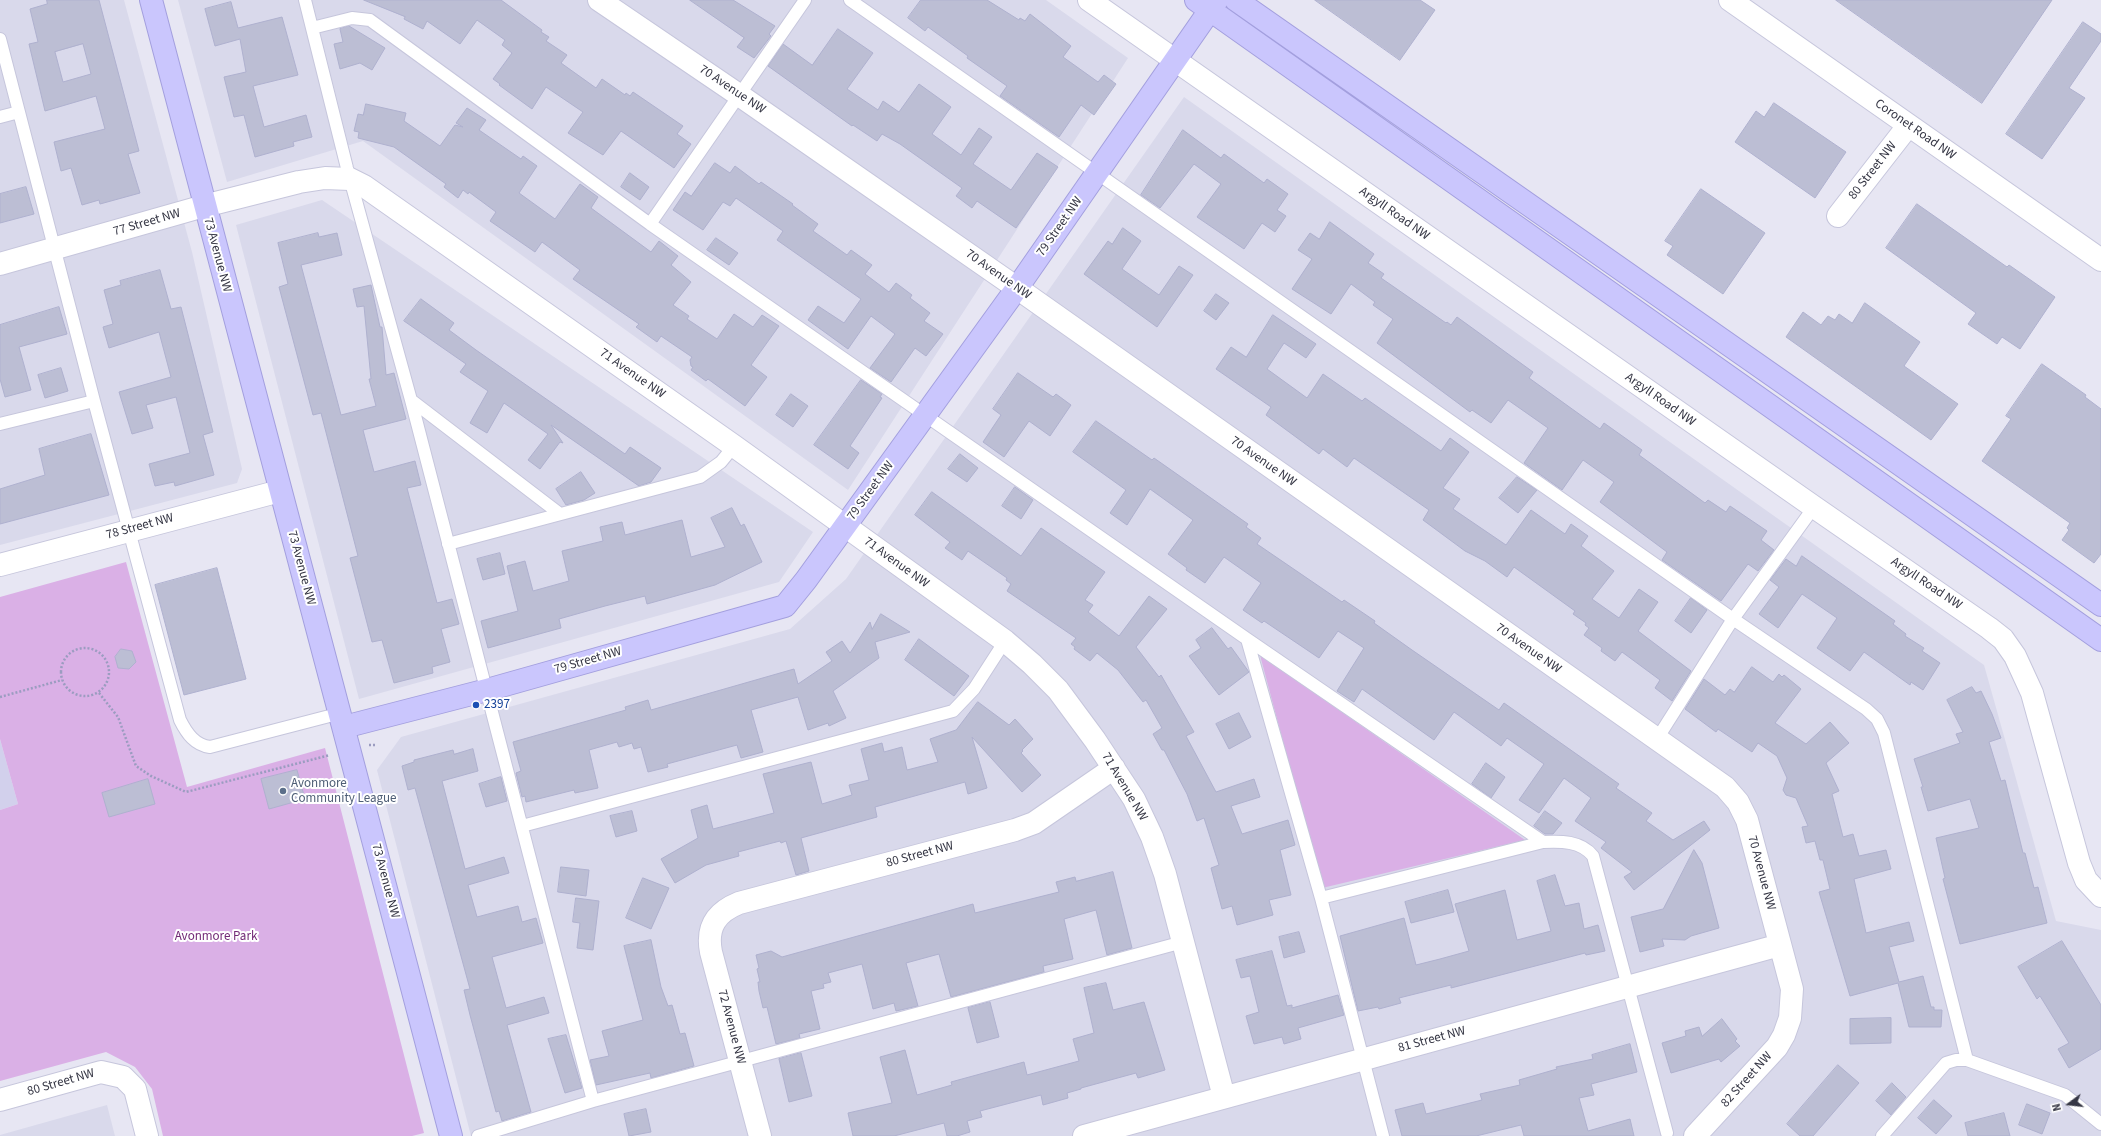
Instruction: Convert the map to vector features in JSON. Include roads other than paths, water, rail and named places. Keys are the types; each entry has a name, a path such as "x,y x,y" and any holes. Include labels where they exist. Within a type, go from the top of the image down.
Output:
{"street":[{"name":"73 Avenue NW","path":"151,0 204,206 343,720 451,1136"},
{"name":"70 Avenue NW","path":"599,0 739,94 1017,288 1725,787 1738,802 1747,820 1792,989 1790,1018"},
{"name":"Argyll Road NW","path":"1089,0 1174,61 1990,628 2003,639 2015,656 2032,693 2079,863 2086,880 2101,896"},
{"path":"1236,0 2101,605"},
{"name":"Coronet Road NW","path":"1733,1 1908,126 2101,260"},
{"name":"79 Street NW","path":"343,720 487,690 785,606 806,580 1017,288 1174,61 1208,3"},
{"path":"1208,3 2101,640"},
{"name":"80 Street NW","path":"1838,216 1908,126"},
{"name":"77 Street NW","path":"0,264 204,206 299,182 325,178 357,183"},
{"name":"71 Avenue NW","path":"357,183 734,446 1005,641 1032,664 1058,690 1114,768 1134,799 1152,837 1165,874 1224,1097"},
{"name":"78 Street NW","path":"0,564 280,491"},
{"name":"80 Street NW","path":"716,918 726,908 739,903 1015,830 1034,822 1114,768"},
{"name":"72 Avenue NW","path":"716,918 711,930 710,942 760,1136"},
{"name":"81 Street NW","path":"1084,1136 1780,944"},
{"name":"82 Street NW","path":"1702,1134 1777,1047 1784,1035 1790,1018"},
{"name":"80 Street NW","path":"0,1100 101,1072 123,1077 135,1089 147,1136"}],"lane":[{"path":"305,0 357,183 448,544 593,1101"},
{"path":"650,224 805,0"},
{"path":"850,0 1098,172 1734,619 1866,709 1877,719 1884,733 1967,1060"},
{"path":"312,28 352,18 370,20 650,224 1247,639 1543,842"},
{"path":"0,39 128,530 180,720 185,731 195,742 204,746 218,746 343,720"},
{"path":"0,117 19,112"},
{"path":"411,400 560,514"},
{"path":"0,424 94,401"},
{"path":"448,544 700,477 721,462 734,446"},
{"path":"1657,739 1734,619 1814,507"},
{"path":"1247,639 1321,898 1383,1136"},
{"path":"522,826 952,711 974,689 1005,641"},
{"path":"1321,898 1543,842 1571,843 1587,848 1593,856 1667,1135"},
{"path":"478,1136 593,1101 741,1063 1183,942"},
{"path":"1882,1136 1946,1063 1956,1060 1967,1060 2065,1096 2101,1124"}],"place":[{"name":"2397","path":"476,705"},
{"name":"Avonmore Community League","path":"283,791"}],"park label":[{"name":"Avonmore Park","path":"216,937"}]}
